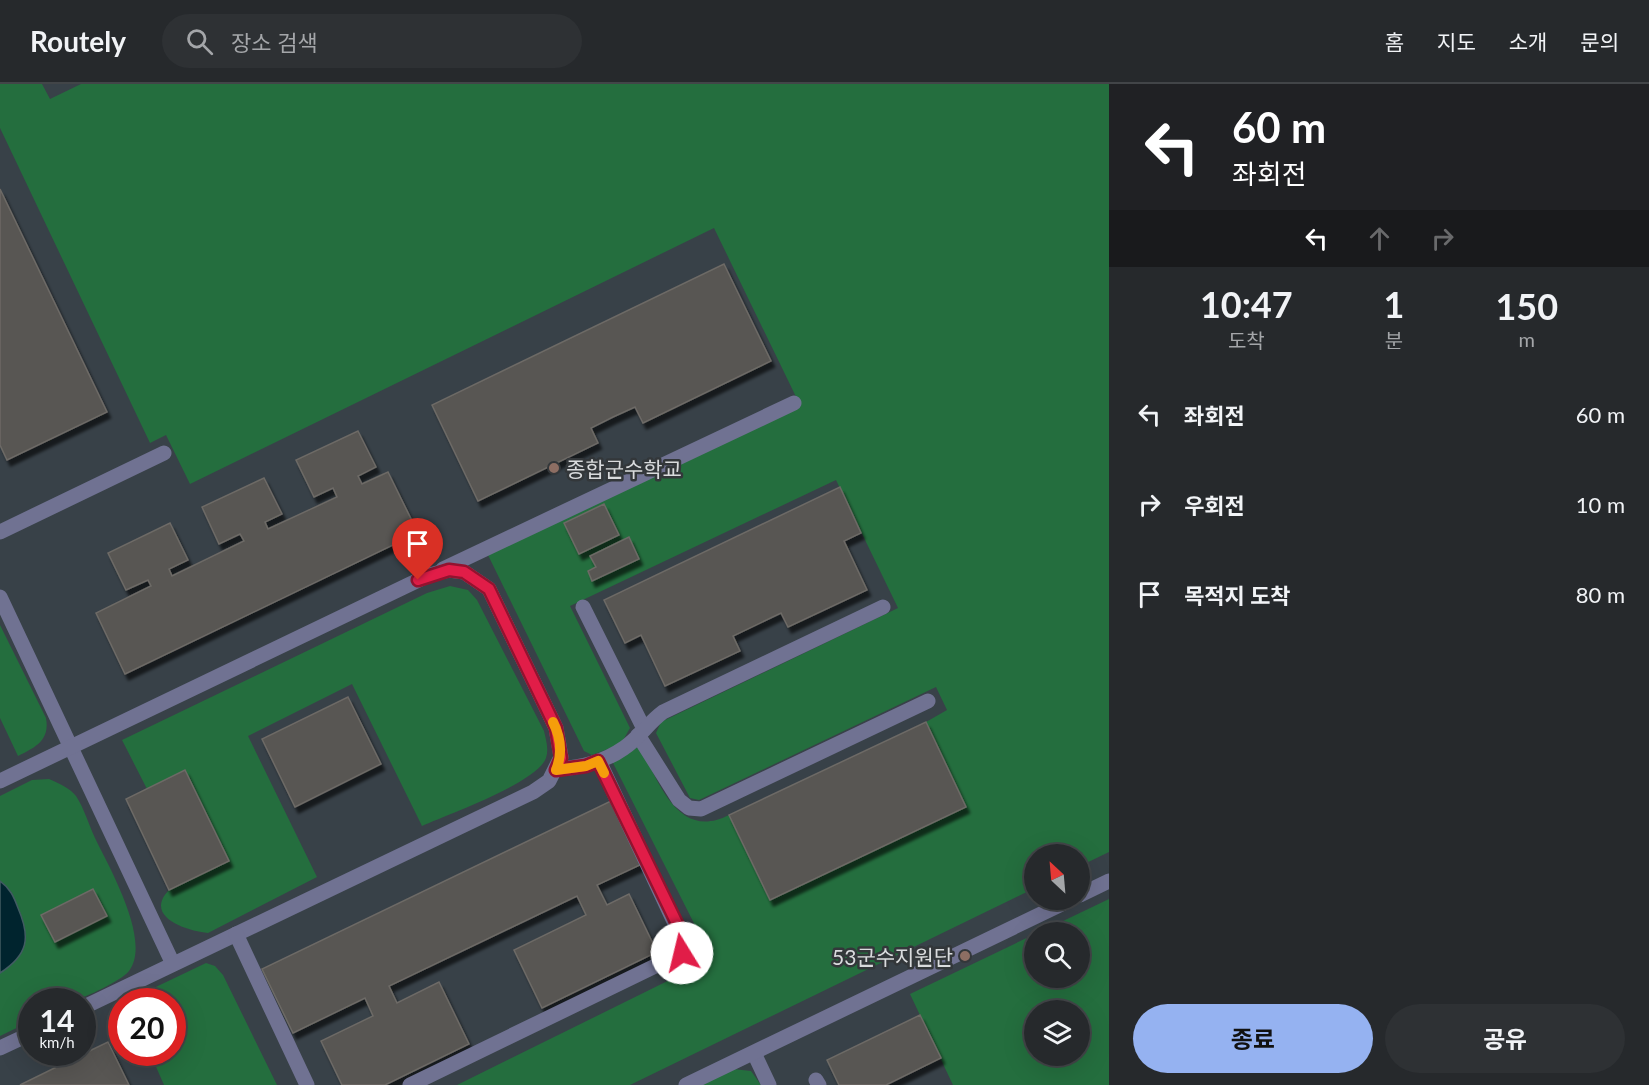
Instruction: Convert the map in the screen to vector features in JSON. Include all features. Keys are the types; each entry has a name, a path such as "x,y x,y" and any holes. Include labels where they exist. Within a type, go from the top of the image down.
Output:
{"street":[{"path":"0,781 794,403"},
{"path":"0,532 164,453"},
{"path":"96,1001 533,792 549,782 561,758 556,728 489,589 464,572 449,570 429,575"},
{"path":"0,597 173,964"},
{"path":"583,607 641,732 679,800 689,807 701,809 928,700"},
{"path":"556,770 586,766 598,761 624,748 663,712 883,607"},
{"path":"410,1085 682,953 686,947 598,761"},
{"path":"1090,890 1109,881"},
{"path":"686,1085 1049,910"},
{"path":"236,934 307,1085"},
{"path":"0,1048 18,1040"},
{"path":"754,1053 769,1085"}],"shaded area":[{"name":"종합군수학교","path":"0,84 1109,84 1109,1085 0,1085"}],"green space":[{"path":"0,84 42,84 50,99 81,84 1109,84 1109,852 1090,861 1090,844 1024,844 1024,893 630,1085 457,1085 712,959 612,761 640,746 663,791 683,814 696,820 711,821 729,815 770,900 966,807 926,722 947,710 936,687 699,800 690,798 656,733 661,722 898,608 836,480 570,606 630,728 621,744 592,755 584,751 487,553 800,405 714,228 190,484 166,435 150,443 0,128"},
{"path":"450,586 468,590 477,600 544,731 547,755 539,768 510,787 422,826 352,684 248,736 317,877 208,933 189,929 171,921 164,915 161,908 162,900 169,890 228,861 147,789 122,740 427,593"},
{"path":"0,625 46,718 47,726 44,737 36,746 18,756 0,718"},
{"path":"49,779 64,786 76,796 82,806 126,904 132,923 135,958 125,975 96,991 96,988 18,988 18,1027 0,1036 0,973 23,920 12,893 0,881 0,796 32,780"},
{"path":"1109,899 1109,1085 953,1085 910,994 1024,939 1024,988 1090,988 1090,922 1061,922"},
{"path":"206,963 215,966 223,975 277,1085 164,1085 156,1066 186,1066 186,988 154,988"},
{"path":"733,1069 751,1071 761,1085 700,1085"}],"water":[{"path":"0,881 15,900 25,928 25,937 21,952 0,973"}],"building":[{"path":"0,189 107,412 7,460 0,445"},
{"path":"724,264 771,361 643,423 635,407 613,417 591,428 598,443 478,501 432,405"},
{"path":"358,431 376,467 358,476 362,484 388,472 418,533 125,674 96,613 151,586 148,580 126,590 108,553 170,523 188,560 169,569 172,576 244,541 240,534 219,544 202,507 264,478 282,514 265,522 268,529 337,497 333,488 314,497 296,460"},
{"path":"840,487 861,533 844,541 867,590 788,627 781,613 733,636 740,651 665,686 641,635 625,643 604,600"},
{"path":"604,504 619,535 579,554 564,523"},
{"path":"629,537 639,559 592,581 588,571 596,567 590,556"},
{"path":"348,697 381,764 295,807 262,739"},
{"path":"926,722 966,807 770,900 729,815"},
{"path":"185,770 229,861 169,890 126,799"},
{"path":"611,801 642,864 597,885 607,905 629,894 657,952 542,1008 514,950 586,915 577,896 389,986 397,1003 439,982 469,1044 385,1085 342,1085 321,1041 373,1016 365,998 293,1033 262,969"},
{"path":"93,889 107,916 55,942 41,915"},
{"path":"920,1015 941,1058 886,1085 839,1085 827,1060"},
{"path":"108,1042 108,1066 120,1066 129,1085 20,1085 59,1066 96,1066 96,1048"}],"slow traffic":[{"path":"553,722 560,743 561,758 556,770 573,769 598,761 604,773"}],"place":[{"name":"종합군수학교","path":"554,468"},
{"name":"53군수지원단","path":"965,956"}],"route":[{"path":"418,580 449,570 464,572 489,589 556,728 561,758 556,770 573,769 598,761 685,940 686,947 682,953"}]}
